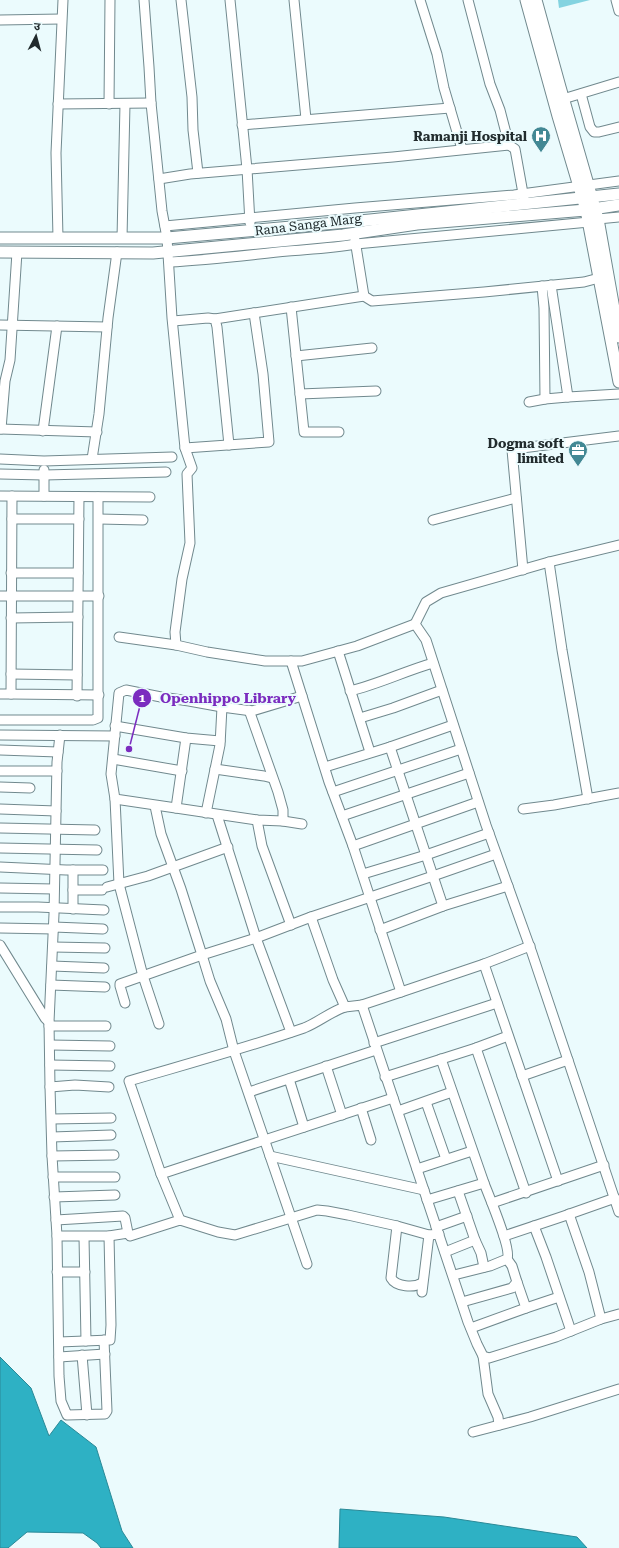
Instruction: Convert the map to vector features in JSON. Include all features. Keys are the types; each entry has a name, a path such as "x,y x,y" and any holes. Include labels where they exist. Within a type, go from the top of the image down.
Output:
{"main road":[{"path":"526,0 558,116 584,185"},
{"path":"536,0 563,99 589,204 615,297 619,337"},
{"name":"Rana Sanga Marg","path":"0,252 153,253 168,257 417,224 589,204 619,194"},
{"name":"Rana Sanga Marg","path":"0,238 167,238 525,205 619,205"},
{"path":"594,221 599,278 619,382"}],"street":[{"path":"58,238 56,153 62,0"},
{"path":"109,104 110,0"},
{"path":"144,0 150,67 151,102 167,238 185,448 192,468 187,474 190,543 182,579 175,632 176,645"},
{"path":"181,0 192,97 193,130 198,174"},
{"path":"230,0 247,169 251,231"},
{"path":"294,0 306,119"},
{"path":"420,0 437,54 444,88 462,149"},
{"path":"468,0 490,84 500,110 510,145 515,149 525,205"},
{"path":"616,0 619,11"},
{"path":"0,20 61,19"},
{"path":"563,99 619,82"},
{"path":"581,94 590,126 594,132 619,127"},
{"path":"58,104 125,104 151,102"},
{"path":"122,238 125,104"},
{"path":"242,125 450,108"},
{"path":"159,179 247,169 393,157 510,145"},
{"path":"165,226 523,193 619,181"},
{"path":"168,257 199,260 594,221 619,217"},
{"path":"353,233 364,296"},
{"path":"17,252 10,360 5,381 1,429 97,432"},
{"path":"92,459 97,432 107,327 117,252"},
{"path":"173,321 208,318 215,319 364,296 372,301 584,282 599,278"},
{"path":"546,285 568,397"},
{"path":"545,399 544,308 546,285"},
{"path":"291,307 304,432 338,432"},
{"path":"185,448 269,442 263,374 254,313"},
{"path":"215,319 228,445"},
{"path":"0,325 107,327"},
{"path":"43,430 57,326"},
{"path":"296,356 372,348"},
{"path":"300,394 376,391"},
{"path":"529,402 545,399 619,394"},
{"path":"523,570 512,450 619,436"},
{"path":"0,459 44,461 172,457"},
{"path":"44,461 44,496"},
{"path":"0,474 44,475 166,472"},
{"path":"0,496 150,497"},
{"path":"11,694 12,496"},
{"path":"77,696 79,497"},
{"path":"0,720 92,720 98,718 98,497"},
{"path":"433,520 516,498"},
{"path":"12,519 79,519"},
{"path":"98,519 143,520"},
{"path":"119,637 176,645 207,652 265,661 302,661 357,646 415,624 426,602 441,593 549,562 619,544"},
{"path":"549,562 562,650 588,799"},
{"path":"11,573 78,573"},
{"path":"0,596 99,596"},
{"path":"11,618 78,617"},
{"path":"415,624 426,640 478,802 530,946 619,1212"},
{"path":"338,652 370,752"},
{"path":"291,661 333,792 353,846 380,930 383,934 401,992"},
{"path":"350,691 371,686 404,672 433,663"},
{"path":"11,674 77,675"},
{"path":"159,1024 143,976 119,884 115,799 111,774 119,693 126,690 222,707 249,710 262,708 302,696"},
{"path":"360,718 393,708 442,690"},
{"path":"0,694 77,696 98,695"},
{"path":"206,812 220,741 222,707"},
{"path":"249,710 283,810 283,821"},
{"path":"45,720 45,735"},
{"path":"325,767 390,747 453,725"},
{"path":"0,735 60,735 115,731 220,741"},
{"path":"60,735 57,771 54,928 49,1024 52,1156 57,1236 61,1401 67,1415 105,1414 107,1411 104,1340"},
{"path":"176,808 186,738"},
{"path":"390,747 444,906"},
{"path":"333,792 461,749"},
{"path":"0,750 58,752"},
{"path":"113,759 182,771"},
{"path":"215,769 272,778"},
{"path":"0,771 57,771"},
{"path":"342,816 469,773"},
{"path":"0,787 30,788"},
{"path":"524,809 619,793"},
{"path":"115,799 155,806 206,812 217,815 302,824"},
{"path":"353,846 478,802"},
{"path":"155,806 161,834 181,889 210,981 226,1019 234,1051 307,1264"},
{"path":"0,809 56,811"},
{"path":"217,815 256,938 291,1032"},
{"path":"256,820 262,846 291,925"},
{"path":"0,828 95,830"},
{"path":"362,874 426,855 489,833"},
{"path":"73,890 104,889 148,876 228,847"},
{"path":"0,848 97,850"},
{"path":"125,1003 120,984 496,854"},
{"path":"0,867 55,870 103,870"},
{"path":"73,870 73,908"},
{"path":"380,930 444,906 508,886"},
{"path":"0,888 54,889"},
{"path":"0,907 104,910"},
{"path":"311,917 333,980 345,1007"},
{"path":"0,928 103,929"},
{"path":"0,944 26,989 49,1024"},
{"path":"180,1220 161,1174 128,1081 234,1051 291,1032 320,1021 335,1010 362,1005 484,964 530,946"},
{"path":"53,947 104,948"},
{"path":"484,964 558,1181"},
{"path":"52,966 104,968"},
{"path":"51,985 105,987"},
{"path":"249,1092 326,1066 375,1046 497,1003"},
{"path":"362,1005 476,1344 483,1356 488,1394 498,1417 499,1425"},
{"path":"49,1024 106,1026"},
{"path":"385,1077 476,1048 508,1036"},
{"path":"50,1046 110,1046"},
{"path":"476,1048 526,1193"},
{"path":"441,1059 472,1150 504,1236 509,1256 507,1259"},
{"path":"522,1076 568,1060"},
{"path":"50,1065 110,1066"},
{"path":"326,1066 342,1115"},
{"path":"289,1079 304,1127"},
{"path":"50,1087 109,1087"},
{"path":"398,1111 452,1092"},
{"path":"161,1174 393,1098"},
{"path":"426,1102 446,1159"},
{"path":"361,1108 371,1140"},
{"path":"52,1119 111,1118"},
{"path":"52,1137 110,1135"},
{"path":"417,1169 472,1150"},
{"path":"52,1156 114,1155"},
{"path":"270,1156 424,1190"},
{"path":"492,1203 526,1193 604,1165"},
{"path":"53,1177 115,1177"},
{"path":"428,1200 484,1183"},
{"path":"458,1191 481,1253 484,1267"},
{"path":"54,1197 115,1195"},
{"path":"504,1236 614,1198"},
{"path":"57,1236 109,1236 128,1233 130,1236 180,1220 218,1232 235,1235 317,1210 398,1226 429,1235 468,1216"},
{"path":"569,1214 588,1272 601,1319"},
{"path":"56,1220 123,1216 126,1220 128,1233"},
{"path":"398,1226 391,1278 392,1281 408,1286 417,1286 422,1288 429,1235"},
{"path":"534,1226 571,1331"},
{"path":"59,1342 110,1340 109,1236"},
{"path":"84,1237 86,1341"},
{"path":"445,1252 475,1240"},
{"path":"454,1276 507,1259"},
{"path":"507,1259 512,1266 526,1308"},
{"path":"57,1272 85,1272"},
{"path":"462,1302 512,1288 517,1282"},
{"path":"471,1328 559,1297"},
{"path":"483,1356 489,1358 619,1314"},
{"path":"59,1357 105,1354"},
{"path":"82,1355 87,1415"},
{"path":"472,1432 619,1389"}],"shaded area":[{"path":"558,0 590,0 559,8"},
{"path":"0,1357 31,1388 49,1436 61,1420 96,1447 122,1531 133,1548 101,1548 97,1543 83,1533 27,1532 8,1548 0,1548"},
{"path":"340,1509 444,1517 577,1537 587,1548 339,1548"}],"place":[{"name":"Ramanji Hospital","path":"541,153"},
{"name":"Dogma soft limited","path":"578,467"},
{"name":"Openhippo Library","path":"129,749"}]}
